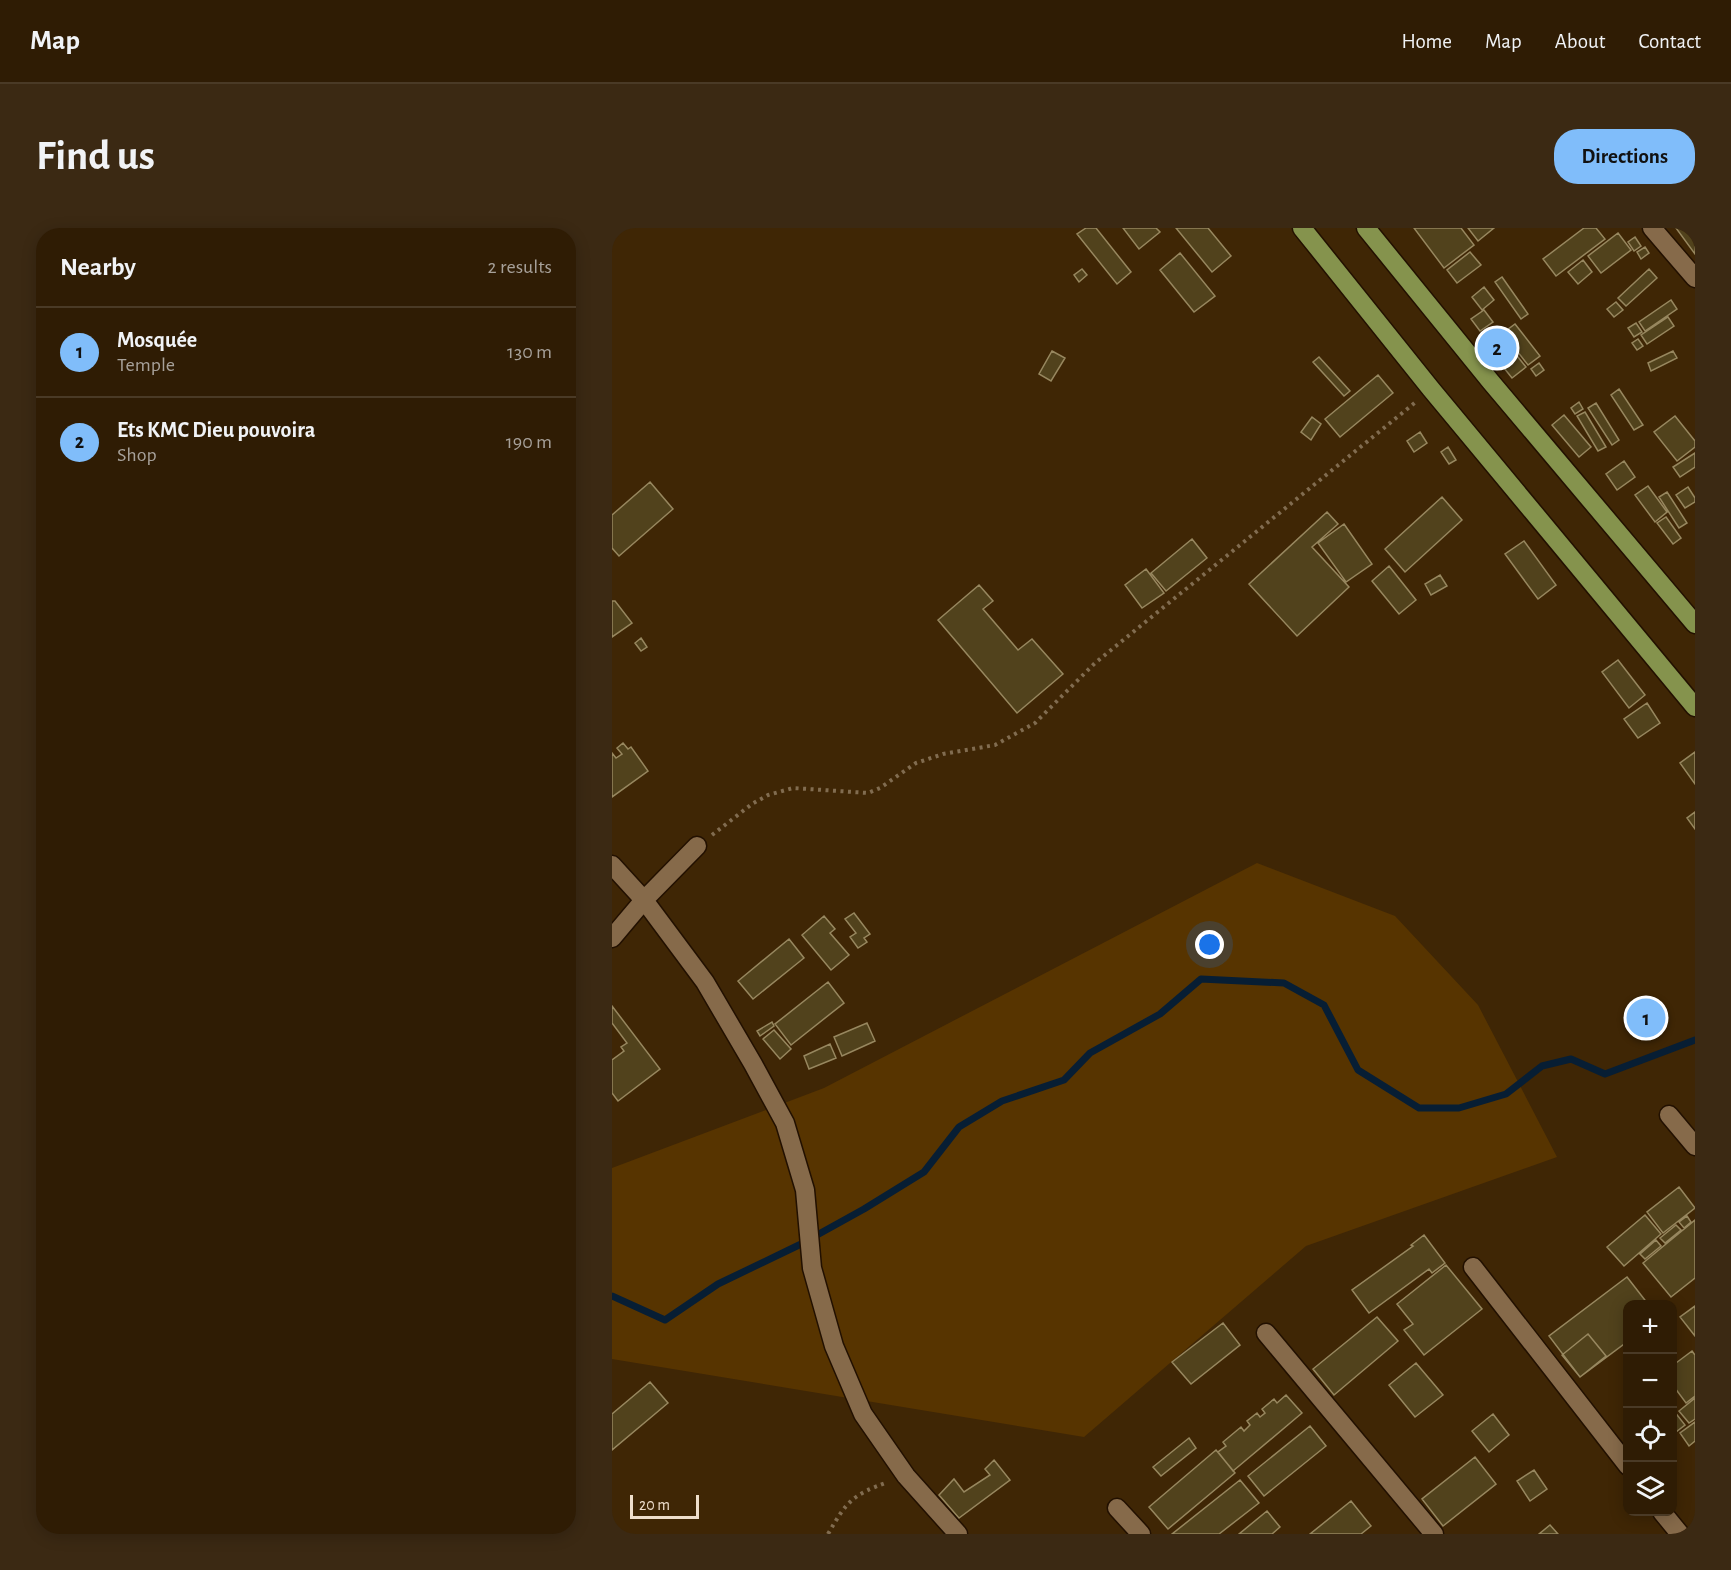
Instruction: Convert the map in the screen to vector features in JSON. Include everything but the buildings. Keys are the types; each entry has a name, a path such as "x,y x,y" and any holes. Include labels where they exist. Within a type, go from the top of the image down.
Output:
{"main road":[{"path":"1302,228 1431,389 1695,707"},
{"path":"1366,228 1491,382 1695,624"}],"street":[{"path":"1652,228 1695,278"},
{"path":"612,938 644,900 697,846"},
{"path":"612,865 644,900 705,982 785,1123 805,1191 812,1268 834,1346 863,1414 906,1476 958,1534"},
{"path":"1669,1115 1695,1146"},
{"path":"1473,1267 1625,1462"},
{"path":"1266,1333 1434,1534"},
{"path":"1117,1508 1141,1534"},
{"path":"1665,1516 1680,1534"}],"path":[{"path":"697,846 752,804 768,795 793,788 868,793 880,788 916,763 943,754 995,745 1035,723 1095,663 1431,389"},
{"path":"828,1534 854,1496 906,1476"}],"shaded area":[{"path":"1257,863 1395,916 1478,1005 1557,1157 1306,1246 1084,1437 612,1359 612,1168 824,1088"}],"waterway":[{"path":"612,1296 665,1320 718,1284 799,1245 924,1172 959,1127 1002,1101 1064,1080 1090,1053 1160,1014 1201,979 1284,983 1324,1005 1358,1070 1419,1108 1459,1108 1506,1094 1542,1066 1571,1059 1605,1074 1695,1040"}],"place":[{"name":"Ets KMC Dieu pouvoira","path":"1497,348"},
{"name":"Mosquée","path":"1646,1018"}]}
